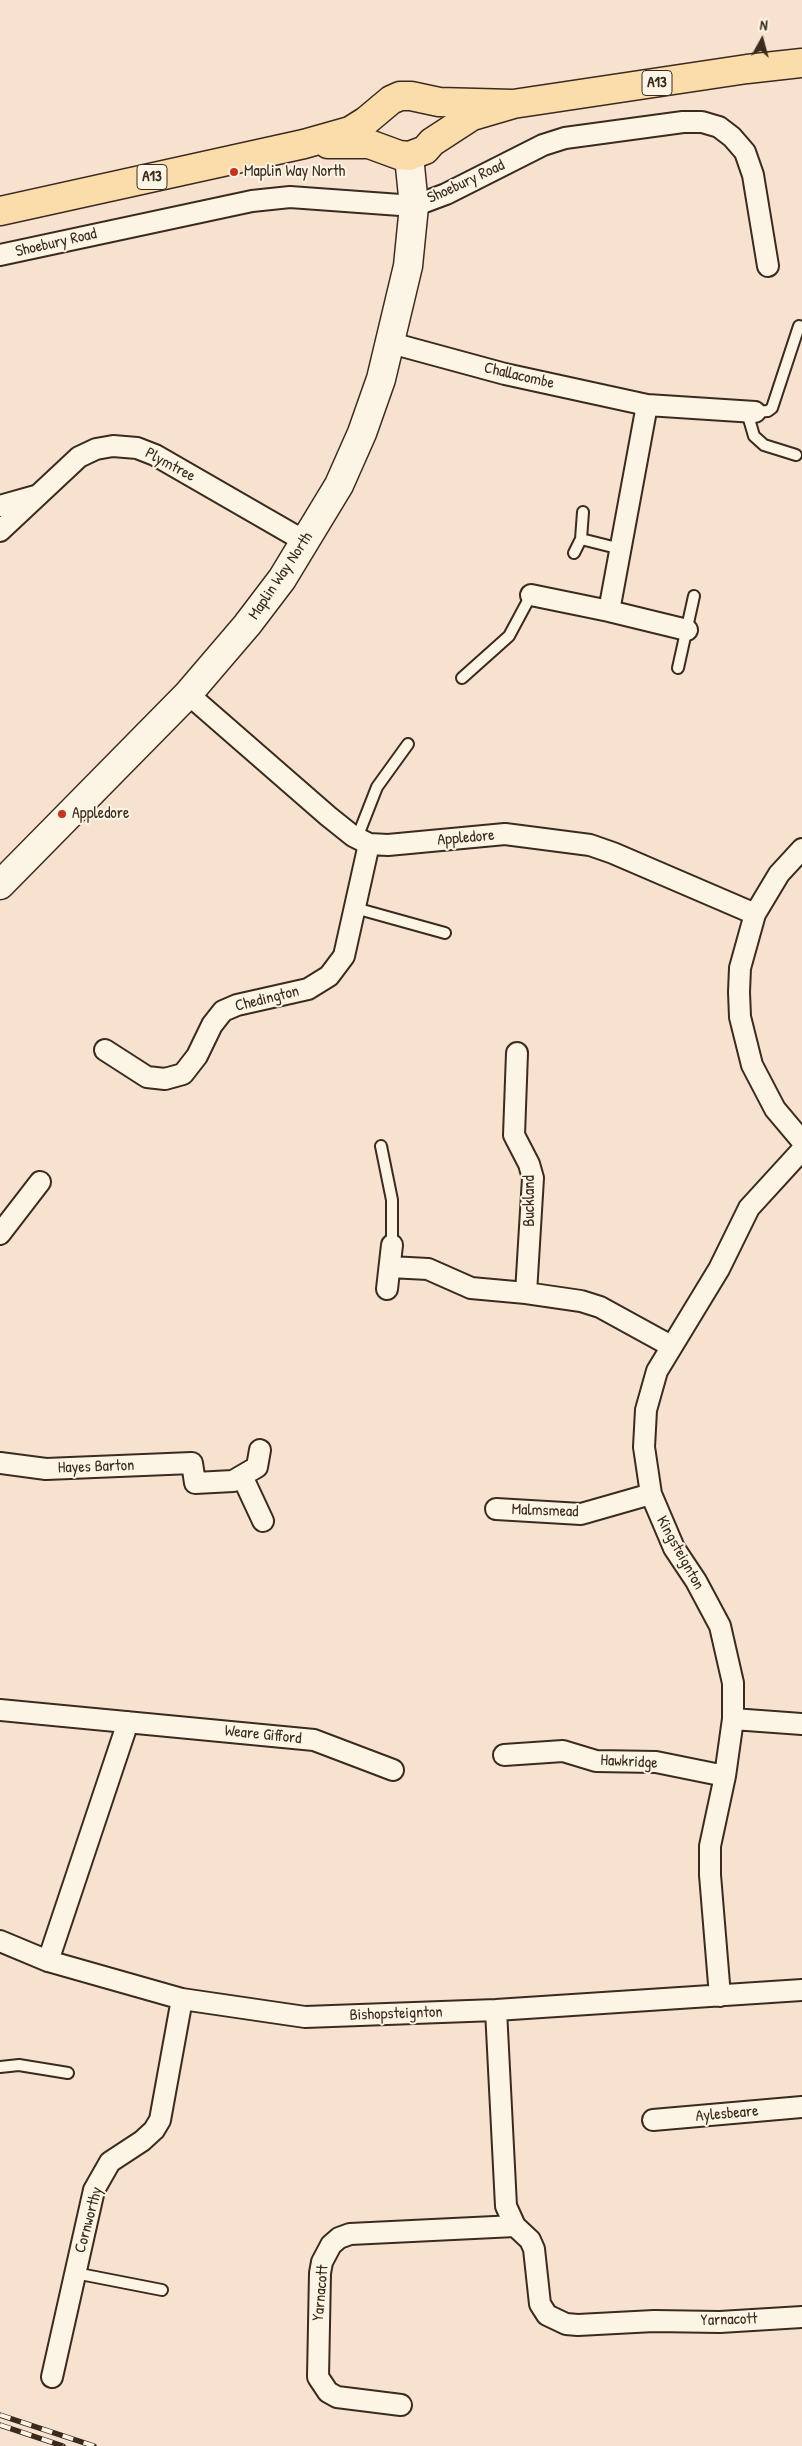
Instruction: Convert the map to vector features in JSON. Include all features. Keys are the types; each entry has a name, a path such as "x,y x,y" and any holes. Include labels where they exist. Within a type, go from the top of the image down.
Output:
{"main road":[{"name":"A13","path":"304,144 369,144 399,153 425,150 432,142 472,116 513,104 748,69 802,63"},
{"name":"A13","path":"0,211 304,144 350,131 366,122 383,107 400,96 439,102 513,104"},
{"path":"417,98 426,103 436,117 437,127 432,142"},
{"path":"383,107 376,125 378,136 399,153"}],"street":[{"name":"Shoebury Road","path":"0,256 252,201 290,196 414,206 446,194 543,145 566,138 683,122 702,122 720,127 745,152 753,175 768,266"},
{"name":"Maplin Way North","path":"0,884 188,694 248,625 282,579 339,485 362,433 392,343 408,266 414,206 399,153"},
{"name":"Challacombe","path":"392,343 505,374 647,405 751,412"},
{"path":"609,611 647,405"},
{"name":"Plymtree","path":"0,531 79,457 113,446 137,448 155,455 306,542"},
{"name":"Plymtree","path":"0,506 36,496"},
{"path":"531,595 687,630"},
{"path":"188,694 328,816 363,841"},
{"name":"Appledore","path":"363,841 388,845 505,834 590,845 755,914"},
{"name":"Chedington","path":"105,1050 147,1077 165,1079 183,1074 197,1056 212,1024 223,1011 237,1005 308,989 329,976 344,956 355,908 363,841"},
{"path":"802,849 779,874 755,914 740,968 740,1017 752,1065 775,1109 802,1141"},
{"name":"Buckland","path":"517,1053 513,1130 529,1164 533,1178 526,1292"},
{"name":"Kingsteignton","path":"720,1996 710,1875 710,1846 725,1776 734,1719 733,1683 720,1626 696,1581 674,1548 651,1494 644,1447 646,1410 657,1371 719,1268 749,1208 802,1150"},
{"path":"0,1234 40,1182"},
{"path":"387,1289 392,1245"},
{"path":"390,1267 428,1269 471,1288 526,1292 581,1301 600,1307 671,1346"},
{"path":"260,1450 257,1467 242,1476 263,1521"},
{"name":"Hayes Barton","path":"0,1463 46,1469 192,1463 195,1483 234,1481 242,1476"},
{"name":"Malmsmead","path":"496,1509 581,1514 651,1494"},
{"name":"Weare Gifford","path":"0,1710 314,1740 393,1770"},
{"path":"734,1719 802,1724"},
{"path":"48,1961 128,1722"},
{"name":"Hawkridge","path":"504,1756 563,1751 596,1761 656,1762 725,1776"},
{"name":"Bishopsteignton","path":"0,1941 48,1961 182,1999 306,2017 496,2010 802,1990"},
{"name":"Cornworthy","path":"52,2377 94,2190 110,2162 142,2141 154,2130 160,2120 182,1999"},
{"name":"Yarnacott","path":"496,2010 506,2206 515,2226 530,2240 534,2249 540,2304 547,2315 566,2324 578,2325 654,2321 720,2322 802,2316"},
{"name":"Aylesbeare","path":"653,2120 802,2107"},
{"name":"Yarnacott","path":"401,2405 337,2396 328,2392 318,2377 320,2273 325,2253 340,2238 350,2234 515,2226"}],"lane":[{"path":"796,455 764,445 754,436 751,412 768,411 772,408 799,326"},
{"path":"574,553 581,540 582,512"},
{"path":"581,540 621,549"},
{"path":"462,678 509,636 531,595"},
{"path":"678,668 694,596"},
{"path":"363,841 376,787 408,744"},
{"path":"355,908 445,932"},
{"path":"381,1146 392,1200 392,1245"},
{"path":"0,2067 19,2065 68,2073"},
{"path":"75,2273 162,2290"}],"railway":[{"path":"0,2415 94,2446"},
{"path":"0,2425 63,2446"}],"place":[{"name":"Maplin Way North","path":"234,172"},
{"name":"Appledore","path":"62,814"}]}
